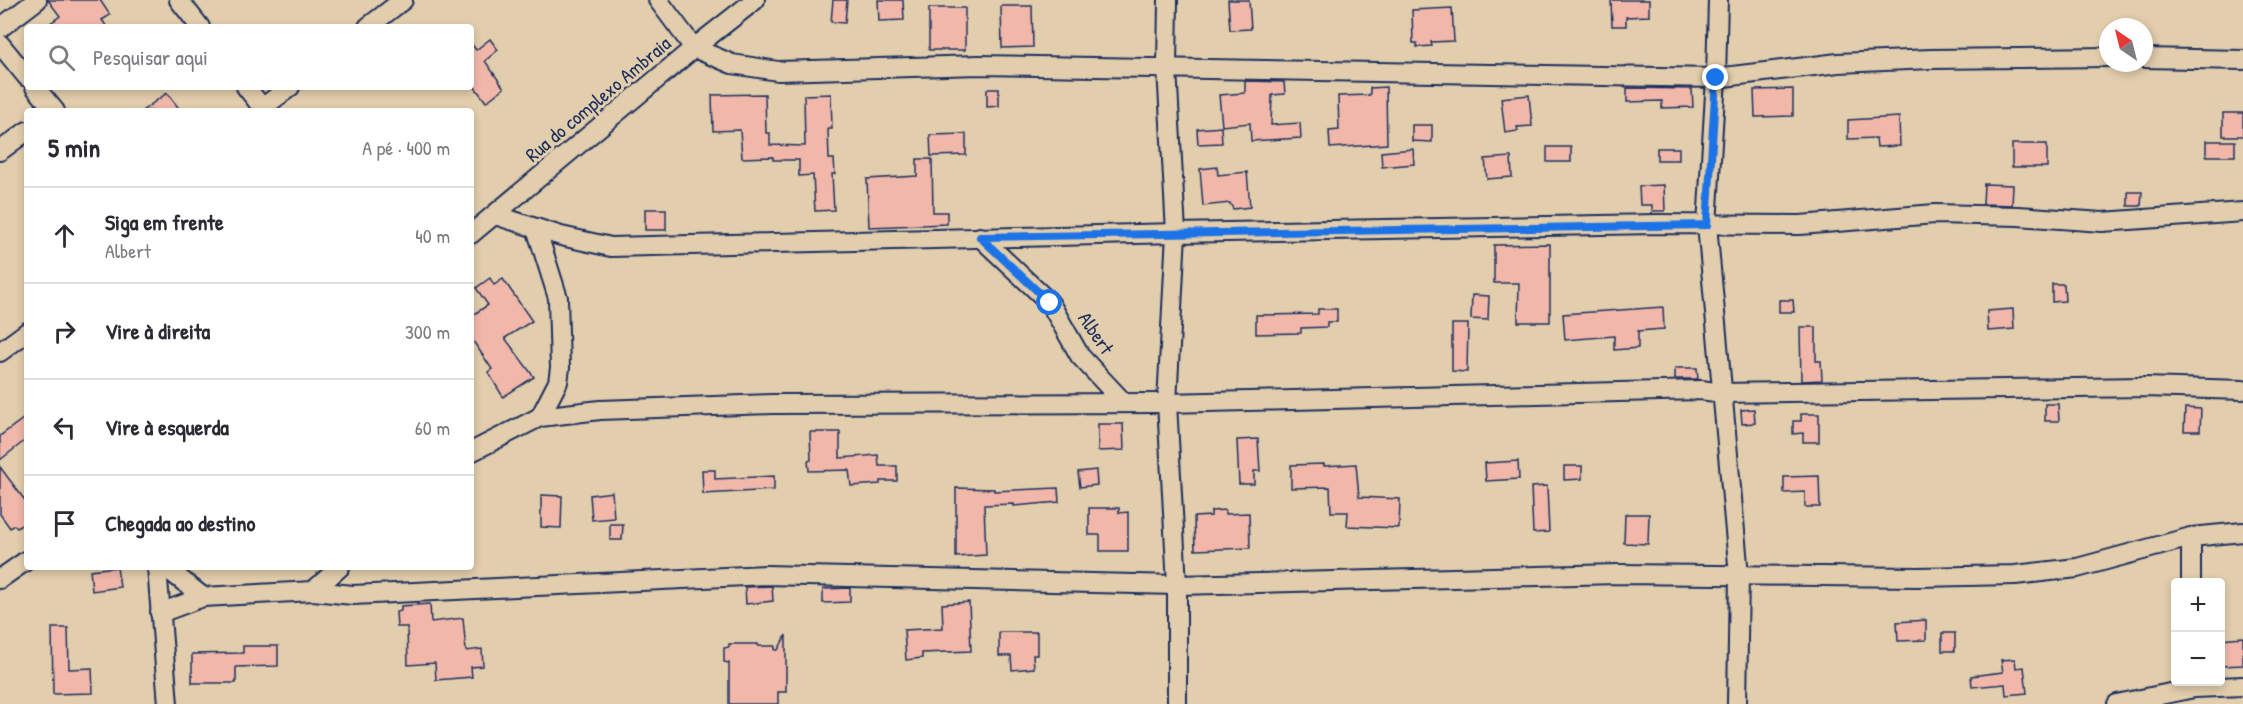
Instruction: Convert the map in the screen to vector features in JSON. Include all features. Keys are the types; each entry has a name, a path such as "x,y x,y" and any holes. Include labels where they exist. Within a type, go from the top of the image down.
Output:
{"street":[{"path":"0,28 37,0"},
{"path":"179,0 198,24"},
{"path":"372,24 403,0"},
{"path":"658,0 694,48 732,63 778,71 979,65 1716,78 1838,63 1931,59 2099,57"},
{"name":"Rua do complexo Ambraia","path":"474,232 755,0"},
{"path":"1168,0 1167,68 1176,233 1167,403 1177,585 1177,704"},
{"path":"1718,0 1716,78 1707,225 1739,575 1737,704"},
{"path":"0,44 24,73"},
{"path":"2153,58 2243,60"},
{"path":"38,90 52,108"},
{"path":"248,90 262,108"},
{"path":"266,108 287,90"},
{"path":"0,151 24,133"},
{"path":"495,215 611,247 1176,233 1800,225 1935,214 2018,216 2102,222 2243,212"},
{"path":"536,228 558,298 560,368 558,382 540,417"},
{"name":"Albert","path":"980,237 1050,303 1080,356 1124,403"},
{"path":"0,352 24,334"},
{"path":"474,450 540,417 600,410 773,404 1167,403 1701,390 1722,393 2144,387 2243,390"},
{"path":"160,613 203,597 313,591 353,596 766,575 1177,585 1521,576 1918,577 2016,575 2077,568 2191,537 2243,532"},
{"path":"2191,537 2191,578"},
{"path":"0,579 24,562"},
{"path":"157,570 168,704"},
{"path":"169,570 203,597"},
{"path":"313,591 337,570"},
{"path":"2117,704 2195,691 2243,686"}],"building":[{"path":"48,0 100,0 110,15 102,20 105,24 49,24 60,16"},
{"path":"833,0 847,0 845,23 831,22"},
{"path":"878,0 903,0 904,20 879,21"},
{"path":"1228,0 1249,0 1251,29 1230,30"},
{"path":"1611,0 1649,0 1649,16 1626,17 1626,26 1612,26"},
{"path":"1001,6 1032,6 1033,47 1002,48"},
{"path":"929,8 965,8 965,50 929,50"},
{"path":"1452,8 1454,41 1431,42 1432,46 1417,47 1417,43 1413,43 1412,10"},
{"path":"490,39 498,50 485,61 504,88 486,102 474,86 474,47 476,50"},
{"path":"1245,81 1284,82 1285,94 1272,95 1271,125 1300,123 1301,138 1251,141 1250,123 1222,126 1219,95 1245,93"},
{"path":"1386,87 1387,144 1330,148 1329,131 1339,130 1338,96 1370,95 1370,88"},
{"path":"1627,88 1692,89 1693,107 1662,108 1662,101 1627,102"},
{"path":"987,89 999,89 999,106 987,107"},
{"path":"1793,89 1793,116 1755,117 1754,90"},
{"path":"167,93 179,108 146,108"},
{"path":"765,94 766,133 770,133 770,145 805,146 804,95 831,94 832,129 828,129 829,159 834,159 835,174 832,174 834,210 815,211 813,175 799,176 799,160 773,160 773,157 742,158 740,130 713,131 712,95"},
{"path":"1529,95 1532,126 1517,127 1518,131 1505,133 1501,98"},
{"path":"2223,113 2243,113 2243,136 2223,136"},
{"path":"1899,117 1900,146 1877,147 1876,138 1848,139 1848,120"},
{"path":"1412,125 1432,125 1432,142 1412,141"},
{"path":"1221,127 1222,143 1198,144 1197,129"},
{"path":"966,134 966,155 931,156 930,135"},
{"path":"2206,141 2235,141 2235,156 2206,156"},
{"path":"2012,144 2047,144 2047,167 2012,167"},
{"path":"1547,147 1571,147 1571,162 1547,162"},
{"path":"1657,148 1679,148 1679,160 1657,160"},
{"path":"1413,149 1414,164 1382,167 1381,152"},
{"path":"1511,157 1512,177 1487,179 1485,159"},
{"path":"917,159 932,159 933,212 947,212 947,224 869,227 867,179 917,176"},
{"path":"1217,167 1218,175 1247,172 1250,207 1233,209 1230,203 1203,206 1200,169"},
{"path":"1984,184 2013,185 2012,205 1983,204"},
{"path":"1664,185 1665,211 1652,211 1652,205 1640,205 1639,186"},
{"path":"2128,192 2142,192 2141,206 2128,206"},
{"path":"645,209 666,209 666,230 645,230"},
{"path":"1550,244 1550,322 1518,322 1519,283 1494,283 1494,245"},
{"path":"490,278 494,285 503,279 532,321 505,338 534,377 503,397 488,372 492,369 474,342 474,314 488,305 476,288"},
{"path":"2052,284 2064,284 2065,301 2052,302"},
{"path":"1472,295 1489,296 1488,320 1471,319"},
{"path":"1779,300 1793,300 1794,312 1779,312"},
{"path":"1663,307 1664,329 1638,331 1638,348 1614,350 1614,336 1565,340 1563,314"},
{"path":"1318,309 1337,309 1337,322 1327,322 1327,327 1301,328 1301,333 1256,334 1256,315 1318,314"},
{"path":"2013,309 2014,329 1988,331 1987,311"},
{"path":"1452,324 1468,324 1467,372 1452,371"},
{"path":"1800,327 1816,327 1816,361 1821,361 1822,380 1801,381"},
{"path":"1675,368 1697,368 1698,379 1675,379"},
{"path":"2045,404 2058,404 2059,421 2045,421"},
{"path":"2185,408 2201,409 2200,431 2184,431"},
{"path":"1754,409 1755,423 1742,424 1741,410"},
{"path":"1801,414 1819,414 1819,442 1803,442 1803,433 1793,434 1793,421 1801,421"},
{"path":"24,418 24,441 0,460 0,436"},
{"path":"1098,424 1123,424 1124,450 1098,451"},
{"path":"810,432 840,432 840,458 878,455 879,466 897,466 897,481 880,481 880,484 851,486 849,470 809,471"},
{"path":"1258,439 1260,471 1254,471 1254,484 1239,484 1237,440"},
{"path":"1518,461 1519,479 1486,481 1485,463"},
{"path":"1324,464 1324,466 1356,464 1359,497 1400,499 1399,528 1347,526 1348,512 1331,512 1330,487 1291,488 1291,465"},
{"path":"1564,466 1582,466 1582,479 1564,480"},
{"path":"0,467 24,499 24,523 17,528 14,525 10,528 0,514"},
{"path":"702,470 715,470 715,479 774,476 774,490 703,494"},
{"path":"1096,470 1097,485 1080,487 1078,472"},
{"path":"1819,476 1820,507 1805,507 1805,492 1784,493 1784,477"},
{"path":"1547,486 1549,532 1533,533 1531,487"},
{"path":"956,488 994,489 994,491 1058,488 1059,502 1014,506 1014,504 984,505 986,555 956,557"},
{"path":"612,492 614,518 592,520 590,495"},
{"path":"541,495 562,496 561,528 541,527"},
{"path":"1089,508 1119,508 1119,513 1128,512 1128,551 1100,551 1100,535 1089,535"},
{"path":"1225,510 1225,514 1249,513 1250,548 1195,550 1194,517 1211,516 1211,511"},
{"path":"1625,514 1649,514 1648,544 1624,543"},
{"path":"610,524 623,524 622,540 610,540"},
{"path":"90,570 117,570 120,587 92,591"},
{"path":"772,586 773,601 746,604 745,587"},
{"path":"850,588 850,602 823,603 823,589"},
{"path":"969,602 971,651 922,653 922,658 906,660 904,630 943,628 942,604"},
{"path":"430,604 431,622 463,618 466,651 482,649 483,666 471,667 472,677 436,680 435,663 408,665 407,627 397,627 396,612 401,611 401,606"},
{"path":"1926,620 1926,640 1898,641 1897,622"},
{"path":"52,628 68,628 69,669 92,668 93,693 53,694"},
{"path":"999,632 1037,632 1037,655 1033,655 1034,668 1012,670 1011,656 999,656"},
{"path":"1942,633 1955,633 1955,651 1942,651"},
{"path":"786,635 786,692 778,692 778,704 729,704 729,663 724,662 724,648 729,647 729,644 758,644 758,646 775,646 775,650 778,650"},
{"path":"2243,637 2243,665 2225,666 2225,639"},
{"path":"243,646 278,646 278,666 236,667 236,683 192,683 192,654 243,653"},
{"path":"2015,659 2016,668 2024,667 2027,693 2006,695 2005,684 1972,687 1971,676 2003,672 2001,660"}],"route":[{"path":"1050,303 980,237 1657,224 1707,225 1716,78"}]}
